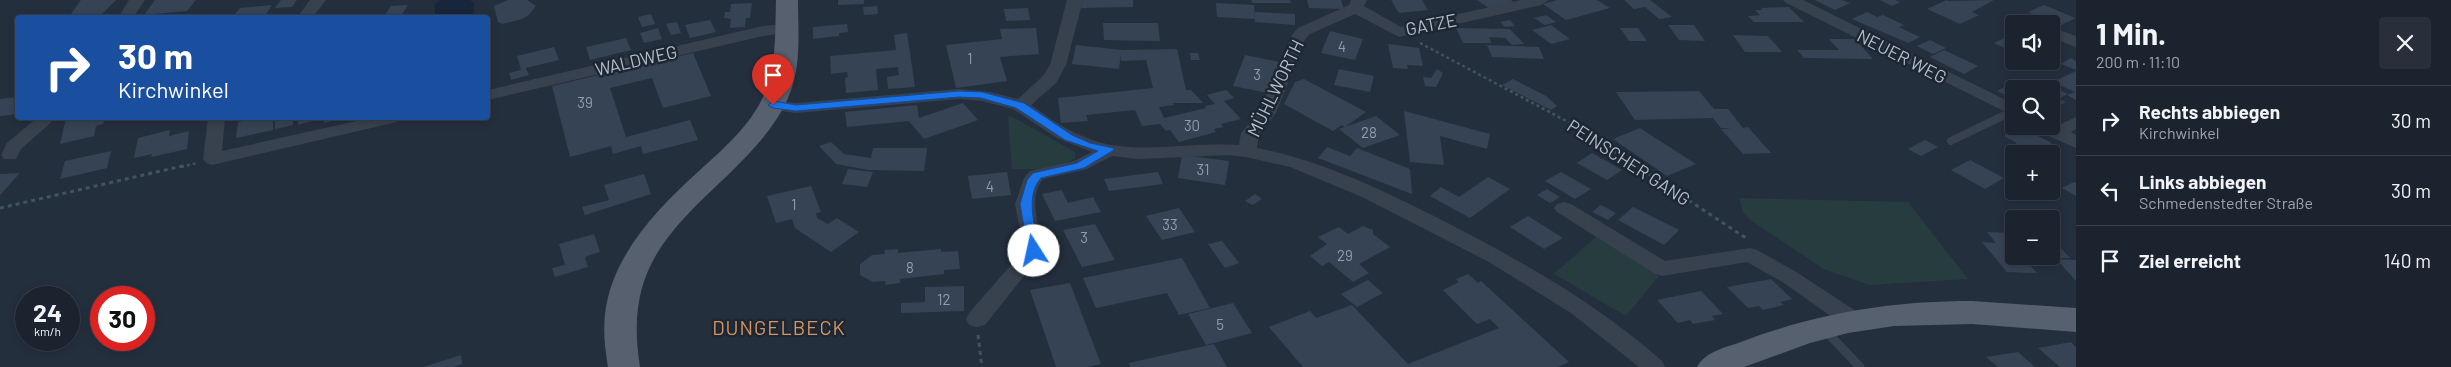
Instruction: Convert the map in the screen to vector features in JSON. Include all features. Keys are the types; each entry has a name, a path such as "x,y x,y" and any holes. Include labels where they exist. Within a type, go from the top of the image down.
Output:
{"main road":[{"path":"624,367 620,327 622,302 634,266 667,220 694,191 736,153 759,127 773,105 783,73 787,0"},
{"path":"1712,367 1741,354 1823,328 1854,321 1908,314 1950,312 2012,314 2076,320"}],"street":[{"path":"127,15 137,0"},
{"path":"306,15 318,0"},
{"path":"1020,106 1050,79 1058,65 1075,0"},
{"name":"GATZE","path":"1357,4 1399,32 1541,0"},
{"name":"NEUER WEG","path":"1791,0 2005,107"},
{"name":"MÜHLWORTH","path":"1246,151 1250,133 1270,106 1298,38 1304,31 1357,4"},
{"name":"WALDWEG","path":"490,95 763,31 786,29"},
{"path":"2060,36 2076,42"},
{"path":"773,105 796,108 959,94 982,95 1020,106 1069,138 1086,145 1109,150 1128,152 1208,148 1246,151 1281,158 1360,188 1482,250 1596,318 1629,343 1654,367"},
{"path":"10,156 13,147 45,120"},
{"path":"216,120 212,159 382,120"},
{"path":"2060,126 2076,122"},
{"path":"2060,134 2076,142"},
{"path":"977,319 1034,251 1025,204 1031,182 1037,175 1080,165 1109,150"},
{"path":"1564,208 1662,269 1750,255 1791,278 1854,321"}],"lane":[{"path":"1951,141 2005,115"},
{"path":"1823,328 1860,367"}],"path":[{"name":"PEINSCHER GANG","path":"1399,32 1572,124 1752,242"},
{"path":"0,208 212,159"},
{"path":"977,319 982,367"}],"green space":[{"path":"1011,116 1075,152 1075,158 1053,167 1012,169 1008,117"},
{"path":"1739,198 1908,202 1968,279 1869,285 1824,269 1753,222 1743,212"},
{"path":"1597,236 1659,276 1626,316 1554,274"}],"water":[{"path":"440,0 470,0 474,3 473,15 435,15 435,4"}],"building":[{"path":"81,0 116,0 102,14 70,15"},
{"path":"155,0 196,0 187,11 144,15"},
{"path":"281,0 297,0 292,7 275,8"},
{"path":"508,0 527,0 536,6 529,15 522,19 503,24 498,22 494,6"},
{"path":"838,0 864,0 864,4 838,5"},
{"path":"1083,0 1133,0 1133,7 1081,8"},
{"path":"1251,0 1290,0 1291,3 1252,3"},
{"path":"1307,0 1341,0 1344,9 1309,8"},
{"path":"1391,0 1422,0 1428,10 1399,13"},
{"path":"1477,0 1511,0 1513,2 1489,8"},
{"path":"1557,0 1597,0 1610,8 1566,20 1543,4"},
{"path":"1624,0 1650,0 1672,17 1659,19 1645,7 1634,9"},
{"path":"1815,0 1842,0 1850,3 1835,10"},
{"path":"1880,0 1895,0 1900,2 1892,6"},
{"path":"1947,0 1994,0 1972,12 1979,15 1960,24 1927,9"},
{"path":"752,3 750,18 746,18 745,27 730,28 731,19 724,18 725,12 730,12 731,4"},
{"path":"1216,3 1254,5 1255,19 1217,17"},
{"path":"272,5 265,15 234,15 240,8"},
{"path":"408,5 401,15 385,15 391,6"},
{"path":"2044,5 2075,18 2060,26 2060,15 2035,15 2028,12"},
{"path":"877,6 878,14 864,15 863,7"},
{"path":"1789,7 1804,22 1754,22 1748,16 1760,15 1755,10 1763,10 1761,8"},
{"path":"1028,8 1030,20 1006,21 1004,9"},
{"path":"1255,12 1295,14 1295,25 1255,22"},
{"path":"1867,12 1877,17 1883,15 1904,25 1899,27 1920,37 1908,43 1852,19"},
{"path":"651,14 655,24 642,27 638,17"},
{"path":"1546,15 1556,22 1545,25 1534,18"},
{"path":"710,20 716,32 690,38 685,25"},
{"path":"1510,20 1515,26 1505,27 1500,22"},
{"path":"677,22 681,33 671,35 666,24"},
{"path":"1103,23 1158,23 1160,41 1104,40"},
{"path":"847,24 848,32 839,33 839,36 813,39 813,27"},
{"path":"1551,25 1570,39 1551,44 1532,30"},
{"path":"1668,25 1694,25 1705,41 1679,40"},
{"path":"658,28 662,39 644,43 640,33"},
{"path":"1036,28 1039,54 1000,57 1007,81 956,88 946,45 1002,39 1000,29"},
{"path":"1456,28 1510,29 1524,44 1512,45 1505,38 1489,37 1492,43 1463,43"},
{"path":"1620,28 1638,28 1647,41 1629,41"},
{"path":"1330,31 1363,39 1355,60 1321,53"},
{"path":"907,33 915,87 888,89 887,77 899,75 898,67 876,69 878,90 846,93 845,78 848,77 847,72 831,74 830,56 896,50 894,35"},
{"path":"1733,35 1768,36 1782,52 1745,52"},
{"path":"626,38 631,50 590,60 586,47"},
{"path":"2005,38 2005,48 1994,43"},
{"path":"1829,39 1855,39 1873,59 1804,58 1797,50 1839,50"},
{"path":"1930,40 1946,48 1933,54 1917,46"},
{"path":"1388,44 1419,48 1423,66 1407,65 1408,69 1393,68"},
{"path":"1076,45 1122,50 1177,49 1186,90 1191,90 1203,103 1173,103 1174,105 1159,107 1164,118 1215,104 1207,95 1226,90 1234,98 1224,101 1241,119 1221,124 1223,127 1214,129 1216,132 1179,142 1170,130 1166,131 1160,124 1142,126 1135,110 1086,115 1088,121 1061,123 1058,98 1153,88 1146,60 1121,61 1121,53 1119,69 1072,64"},
{"path":"1487,45 1539,47 1544,59 1492,57"},
{"path":"554,47 559,60 526,68 529,75 511,80 509,73 521,70 517,56"},
{"path":"1944,50 1978,66 1964,74 1930,57"},
{"path":"693,53 711,96 663,108 652,78 610,88 626,137 690,120 698,140 643,154 641,146 613,154 611,146 570,157 552,86"},
{"path":"1190,53 1198,53 1200,60 1191,60"},
{"path":"1245,55 1280,62 1268,93 1233,86"},
{"path":"2071,58 2076,61 2076,70 2061,64"},
{"path":"1339,69 1374,76 1370,92 1334,85"},
{"path":"1437,69 1443,73 1436,87 1425,86 1423,77 1431,78"},
{"path":"2076,71 2076,100 2067,95 2075,92 2060,85 2060,80 2057,80"},
{"path":"1304,79 1366,112 1345,127 1342,125 1333,131 1284,104 1295,82"},
{"path":"1513,79 1546,96 1557,106 1551,110 1502,85"},
{"path":"2005,87 2005,95 1997,91"},
{"path":"2060,90 2068,94 2060,98"},
{"path":"1699,91 1714,109 1728,109 1743,128 1748,127 1771,153 1743,154 1721,129 1732,128 1721,128 1713,118 1635,120 1616,92"},
{"path":"15,97 15,114 0,116 0,99"},
{"path":"2060,100 2066,102 2060,105"},
{"path":"963,103 978,120 924,139 909,121 847,127 845,112 917,105 919,118"},
{"path":"1404,111 1490,134 1487,149 1440,136 1444,165 1410,162"},
{"path":"1376,116 1400,135 1363,148 1339,129"},
{"path":"66,120 104,120 103,124 96,126 94,136 60,144"},
{"path":"273,120 273,130 236,138 238,122"},
{"path":"275,120 293,120 293,125 275,129"},
{"path":"298,120 312,120 312,121 298,125"},
{"path":"324,120 336,120 324,123"},
{"path":"1640,128 1696,164 1667,176 1613,139"},
{"path":"170,130 169,136 189,131 187,149 151,157 152,154 134,158 138,138"},
{"path":"2036,135 2052,143 2049,145 2013,145 2017,143 2004,136"},
{"path":"1925,140 1938,147 1921,156 1908,149"},
{"path":"831,142 844,154 871,158 873,148 927,148 924,171 869,170 836,164 819,146"},
{"path":"1327,147 1350,156 1357,148 1410,169 1412,194 1318,158"},
{"path":"111,151 107,168 60,179 65,161"},
{"path":"1592,153 1622,170 1607,180 1577,163"},
{"path":"1182,155 1229,161 1225,185 1178,178"},
{"path":"1970,160 2004,178 1985,189 1951,170"},
{"path":"848,169 873,172 867,187 842,184"},
{"path":"1007,172 1011,195 972,199 968,176"},
{"path":"1158,172 1163,184 1109,191 1104,179"},
{"path":"1561,172 1591,189 1575,199 1545,181"},
{"path":"20,173 0,195 0,174"},
{"path":"644,174 651,194 585,215 582,207 609,200 604,185"},
{"path":"1488,177 1510,189 1470,218 1430,196 1441,187 1459,197"},
{"path":"2074,182 2076,183 2076,196 2062,188"},
{"path":"811,186 821,212 816,213 817,218 828,224 837,218 859,232 831,252 795,228 792,219 776,223 767,196"},
{"path":"1547,189 1560,197 1550,203 1537,195"},
{"path":"1062,190 1068,203 1093,197 1101,212 1055,221 1042,194"},
{"path":"1255,194 1262,199 1253,205 1245,201"},
{"path":"1601,205 1616,213 1608,220 1592,212"},
{"path":"1633,207 1679,230 1664,245 1618,220"},
{"path":"1179,208 1195,232 1162,240 1146,216"},
{"path":"1528,216 1563,238 1544,249 1510,227"},
{"path":"1095,224 1115,260 1082,267 1063,230"},
{"path":"1363,226 1373,230 1373,234 1390,247 1359,264 1369,273 1353,282 1329,262 1322,266 1310,256 1327,244 1318,237 1339,227 1348,234"},
{"path":"1987,232 2005,233 2005,265 2030,265 2037,273 2007,272 1982,242 1996,243"},
{"path":"594,234 600,252 585,258 588,267 555,277 552,268 565,265 559,244"},
{"path":"1222,241 1239,263 1225,268 1208,244"},
{"path":"2060,247 2070,258 2060,258"},
{"path":"898,249 898,253 941,249 941,252 958,251 960,269 944,270 944,274 900,279 900,283 886,285 885,281 873,282 860,275 860,264 872,255 885,254 884,250"},
{"path":"1182,258 1210,308 1179,315 1167,293 1096,308 1083,278"},
{"path":"2060,259 2076,260 2076,281 2060,263"},
{"path":"1468,274 1478,283 1481,281 1569,362 1558,367 1303,367 1269,327 1310,311 1316,318 1352,305 1408,364 1499,328 1490,319 1477,324 1443,290 1459,282 1456,279"},
{"path":"1771,279 1792,299 1780,302 1784,305 1763,310 1759,306 1748,308 1727,287"},
{"path":"1368,280 1383,293 1357,307 1341,294"},
{"path":"1070,283 1101,364 1087,367 1056,367 1030,290"},
{"path":"964,286 964,311 901,313 901,303 925,302 925,287"},
{"path":"1701,291 1723,314 1712,316 1715,320 1693,324 1690,320 1678,323 1657,300"},
{"path":"1233,303 1252,333 1206,345 1188,314"},
{"path":"2071,342 2076,347 2076,367 2060,367 2038,348"},
{"path":"1214,344 1227,367 1130,367 1129,363"},
{"path":"2018,352 2035,367 1998,367 1986,357"},
{"path":"461,355 462,364 454,367 423,367"}],"district":[{"name":"DUNGELBECK","path":"779,327"}],"route":[{"path":"773,105 796,108 959,94 982,95 1020,106 1069,138 1086,145 1109,150 1094,160 1080,165 1037,175 1031,182 1025,204 1034,251"}]}
